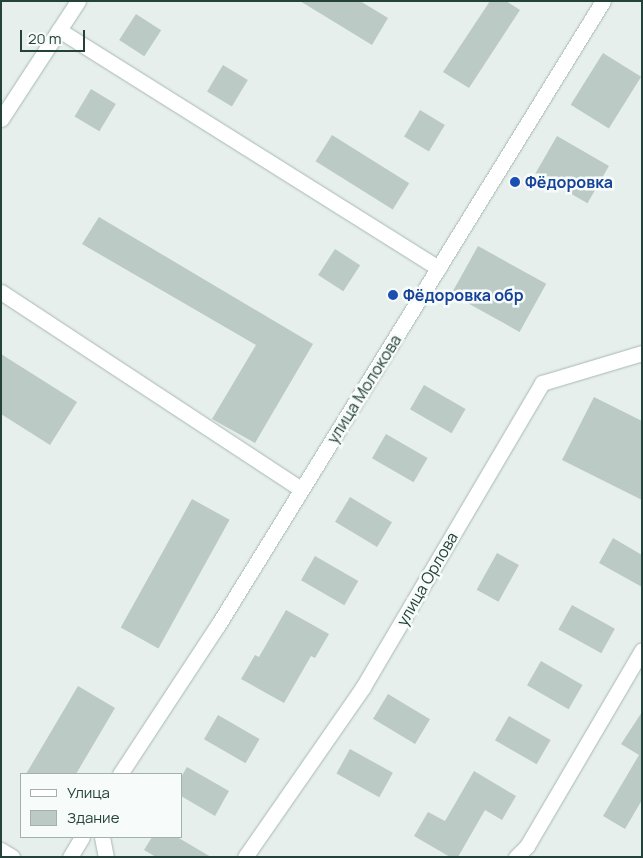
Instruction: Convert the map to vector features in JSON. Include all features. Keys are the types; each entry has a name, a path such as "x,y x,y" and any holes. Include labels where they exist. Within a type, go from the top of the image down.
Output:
{"street":[{"path":"1,119 78,1"},
{"name":"улица Молокова","path":"121,773 218,625 603,1"},
{"path":"59,30 438,268"},
{"path":"1,292 301,489"},
{"name":"улица Орлова","path":"245,857 363,687 542,382 642,353"},
{"path":"516,857 527,846 642,650"},
{"path":"70,857 81,838"},
{"path":"102,838 106,857"},
{"path":"1,850 12,857"}],"building":[{"path":"300,1 360,1 388,18 372,45"},
{"path":"490,1 506,1 520,10 469,88 443,72"},
{"path":"136,14 161,30 144,56 119,40"},
{"path":"603,53 641,77 609,129 571,105"},
{"path":"223,65 248,80 232,107 207,92"},
{"path":"91,89 116,104 99,131 75,116"},
{"path":"420,110 445,125 429,152 404,137"},
{"path":"332,135 409,183 393,210 316,161"},
{"path":"557,136 609,166 587,203 536,173"},
{"path":"99,217 313,344 255,443 212,419 256,345 82,244"},
{"path":"478,246 546,284 520,332 451,294"},
{"path":"335,249 360,265 343,291 318,275"},
{"path":"1,354 77,402 50,445 1,414"},
{"path":"424,385 466,409 452,433 410,409"},
{"path":"594,397 642,421 642,500 562,460"},
{"path":"386,434 428,458 414,482 372,458"},
{"path":"350,497 392,522 377,547 335,522"},
{"path":"192,499 230,520 158,648 121,628"},
{"path":"613,538 642,555 642,587 599,563"},
{"path":"497,553 519,565 499,602 477,590"},
{"path":"315,556 358,581 344,605 301,580"},
{"path":"572,605 615,629 601,653 558,629"},
{"path":"286,610 329,634 315,658 311,656 284,703 241,679 255,655 259,657"},
{"path":"541,661 583,685 569,709 527,685"},
{"path":"78,686 115,708 77,773 27,773"},
{"path":"388,694 430,719 415,744 373,719"},
{"path":"642,712 642,800 625,829 603,816 639,755 621,744"},
{"path":"218,715 260,739 246,763 204,739"},
{"path":"509,716 551,740 537,764 495,740"},
{"path":"350,749 393,773 379,797 336,773"},
{"path":"187,767 229,791 215,816 182,797 182,775"},
{"path":"474,771 516,796 502,820 485,810 458,857 450,857 414,836 428,812 445,821"},
{"path":"151,838 179,838 211,857 156,857 144,850"}],"place":[{"name":"Фёдоровка","path":"515,182"},
{"name":"Фёдоровка обр","path":"393,295"}]}
